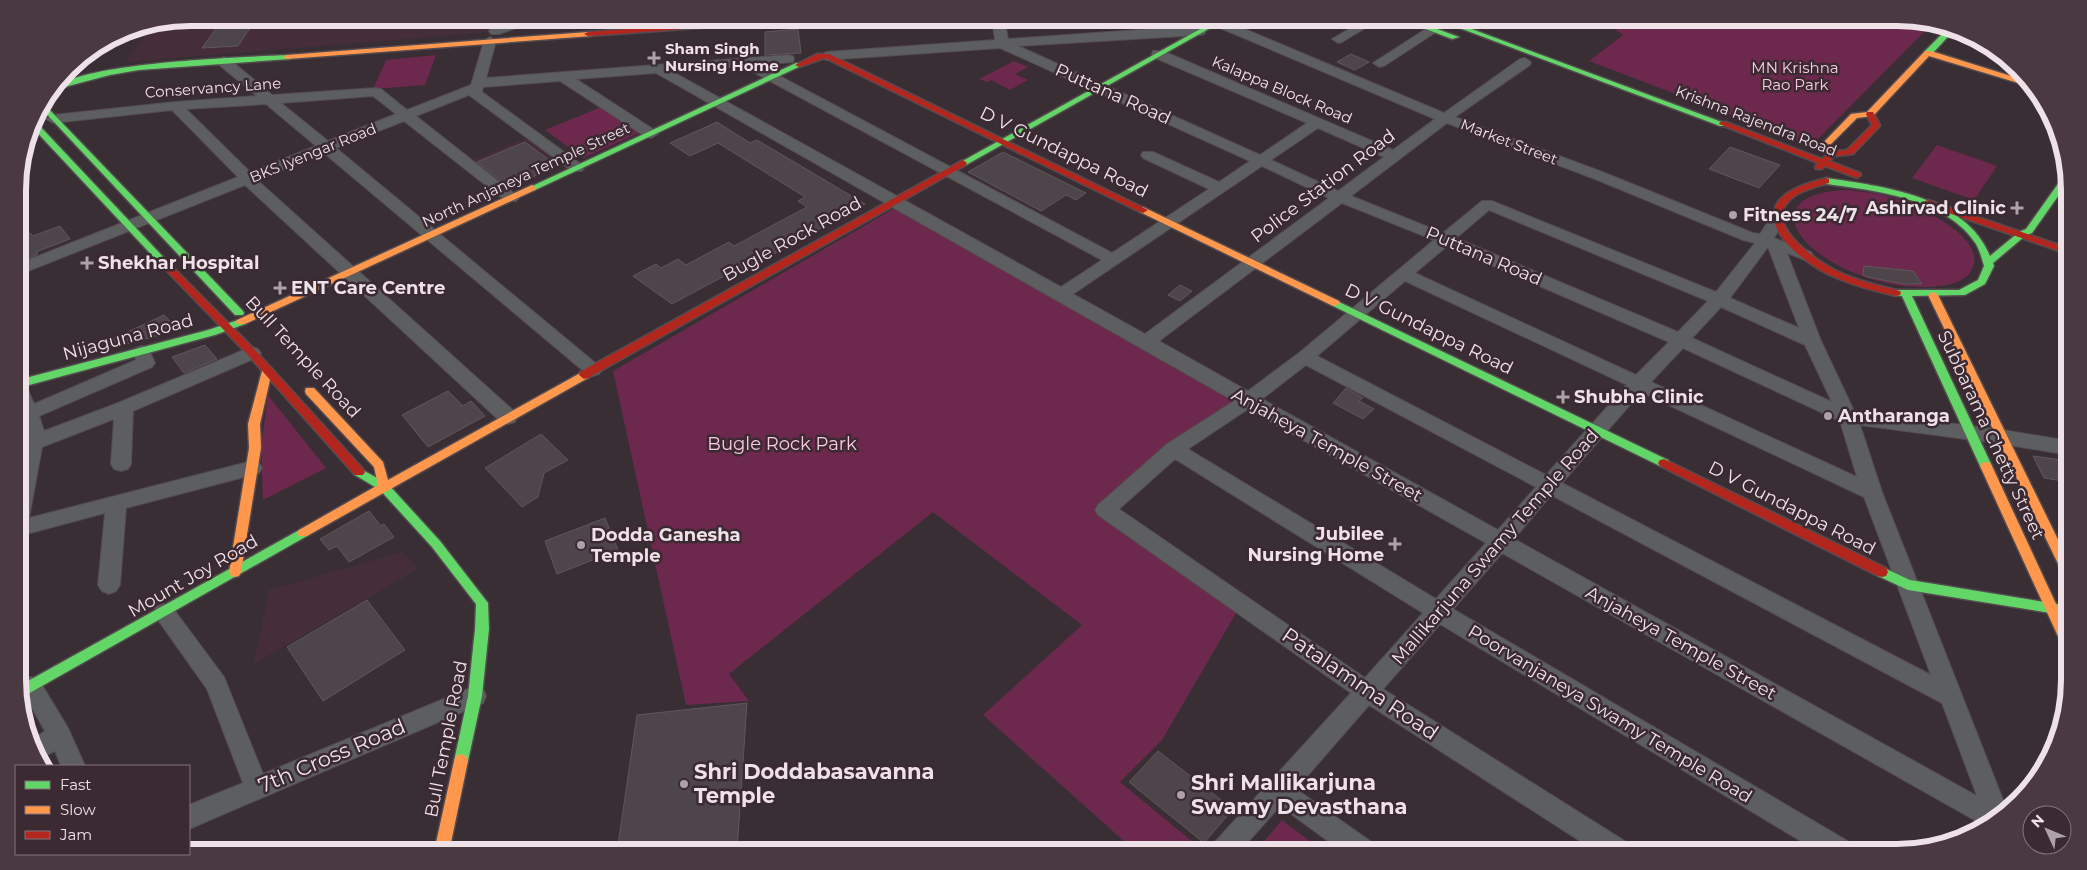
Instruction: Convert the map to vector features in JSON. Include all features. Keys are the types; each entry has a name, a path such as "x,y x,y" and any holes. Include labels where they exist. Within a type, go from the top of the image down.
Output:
{"main road":[{"name":"Bugle Rock Road","path":"384,487 1206,26"},
{"path":"1441,26 1605,82"},
{"path":"1443,26 1525,62 1566,77 1605,82"},
{"path":"1444,26 1605,82"},
{"path":"1481,26 1574,59 1605,82"},
{"path":"493,36 497,27"},
{"path":"74,80 132,68 493,36 679,27"},
{"path":"1828,159 1827,144 1854,116 1870,114 1946,34"},
{"name":"North Anjaneya Temple Street","path":"248,323 349,272 718,104 822,54"},
{"name":"D V Gundappa Road","path":"822,54 1598,430 1908,585 2061,610"},
{"path":"1926,56 2020,82"},
{"path":"1926,56 2027,90"},
{"path":"99,63 132,68"},
{"path":"66,84 83,75 85,67"},
{"name":"Krishna Rajendra Road","path":"1605,82 1828,159 1892,192"},
{"name":"Krishna Rajendra Road","path":"1605,82 1814,171 1799,191"},
{"name":"Bull Temple Road","path":"47,111 248,323"},
{"path":"1814,171 1828,159 1850,152 1876,125 1870,114"},
{"path":"39,126 55,121"},
{"name":"Bull Temple Road","path":"37,132 252,353 363,476 384,487 436,544 482,603 482,629 475,696 443,844"},
{"path":"1922,200 1955,218 1983,247 1989,266 1982,282 1962,293 1934,295 1906,294 1859,284 1824,268 1805,255 1783,232 1778,217 1782,203 1807,186 1826,181 1871,186 1922,200 2061,248"},
{"path":"1988,262 2022,234 2029,231 2061,186"},
{"name":"Subbarama Chetty Street","path":"1906,294 2061,628"},
{"name":"Subbarama Chetty Street","path":"1934,295 2061,558"},
{"name":"Nijaguna Road","path":"27,382 142,352 226,327 248,323"},
{"path":"235,572 255,448 254,424 268,371"},
{"name":"Bull Temple Road","path":"306,385 378,465 384,487"},
{"name":"Mount Joy Road","path":"27,689 384,487"}],"street":[{"name":"Market Street","path":"1233,26 1445,118 1600,176 1749,237 1770,242 1805,255"},
{"path":"1338,39 1361,26"},
{"path":"1380,63 1431,26"},
{"path":"513,27 493,36 475,93 577,168"},
{"path":"999,27 1002,44"},
{"path":"822,54 1200,31"},
{"name":"Puttana Road","path":"1002,44 1132,101 1340,197 1446,239 1681,340 1848,417 2002,437"},
{"name":"Kalappa Block Road","path":"1158,54 1394,156"},
{"path":"478,85 788,59"},
{"path":"223,61 268,101 328,147 430,235 593,370"},
{"path":"743,62 772,79 949,170 1114,260"},
{"name":"Police Station Road","path":"1145,343 1445,118 1525,62"},
{"name":"Anjaheya Temple Street","path":"658,69 1990,815"},
{"path":"563,77 651,134"},
{"name":"BKS Iyengar Road","path":"27,267 328,147 478,85"},
{"path":"376,92 511,198"},
{"name":"Conservancy Lane","path":"55,121 175,106 376,92"},
{"path":"175,106 248,179 508,417"},
{"path":"1060,295 1317,123"},
{"path":"1148,155 1220,188"},
{"path":"1174,448 1248,400 1305,357 1487,204 1720,300 1812,341"},
{"name":"Mallikarjuna Swamy Temple Road","path":"1232,843 1368,692 1437,611 1639,383 1720,300 1770,242 1778,217"},
{"path":"1770,242 1812,341 1848,417 1872,492 1995,811"},
{"path":"1403,274 1872,492"},
{"path":"29,413 146,363 142,352"},
{"path":"33,443 124,408 252,353"},
{"path":"1305,357 1950,696"},
{"path":"26,459 33,443 35,431 27,407"},
{"path":"121,464 124,408"},
{"path":"2002,437 2061,447"},
{"name":"Patalamma Road","path":"1174,448 1105,510 1368,692 1605,843"},
{"name":"Poorvanjaneya Swamy Temple Road","path":"1174,448 1437,611 1827,843"},
{"path":"26,526 252,468"},
{"path":"109,585 116,503"},
{"path":"164,613 216,684 257,788"},
{"path":"27,693 60,735 73,765"},
{"name":"7th Cross Road","path":"190,817 475,696"},
{"path":"41,746 60,735"},
{"path":"1279,791 1352,843"}],"shaded area":[{"path":"179,27 492,27 490,32 125,62 148,32 158,29"},
{"path":"526,138 563,166 508,191 471,161"},
{"path":"403,552 418,569 254,664 269,590"}],"green space":[{"name":"MN Krishna Rao Park","path":"1611,26 1897,26 1927,29 1816,141 1805,142 1589,61 1623,35"},
{"path":"436,55 425,85 373,89 386,60"},
{"path":"1014,61 1028,67 1015,74 1028,80 1010,90 991,80 988,82 979,79"},
{"path":"601,107 639,133 583,158 545,130"},
{"path":"1937,145 1997,166 1974,200 1912,178"},
{"path":"1848,190 1890,197 1915,206 1947,223 1970,246 1974,258 1971,271 1963,279 1953,284 1917,287 1867,278 1832,262 1814,250 1802,237 1795,225 1794,214 1799,205 1810,197 1826,192"},
{"name":"Bugle Rock Park","path":"895,208 1237,402 1098,511 1239,608 1162,740 1120,782 1195,843 1126,843 983,715 1082,625 933,512 729,674 749,701 686,705 613,371"},
{"path":"268,395 326,468 263,500 261,447"},
{"path":"1282,820 1313,843 1262,843"}],"building":[{"path":"217,27 250,28 238,46 202,48"},
{"path":"798,29 801,53 765,55 765,32"},
{"path":"1351,54 1369,62 1355,70 1337,62"},
{"path":"717,122 750,143 757,140 865,204 730,278 726,275 672,304 633,276 656,264 661,268 678,259 686,265 729,242 734,246 807,207 798,201 805,197 718,143 690,156 670,143"},
{"path":"525,142 557,166 509,187 477,162"},
{"path":"1730,147 1780,165 1759,188 1709,169"},
{"path":"1003,152 1086,193 1076,200 1066,195 1041,211 968,172"},
{"path":"60,226 70,239 36,252 38,254 27,259 27,234 30,233 33,236"},
{"path":"1864,266 1913,271 1922,284 1904,284 1867,277 1863,275"},
{"path":"1180,285 1192,291 1180,301 1168,295"},
{"path":"164,315 176,327 156,336 112,348 106,342"},
{"path":"205,345 217,359 184,373 172,357"},
{"path":"1346,388 1363,398 1359,401 1374,409 1363,419 1333,403"},
{"path":"448,391 463,406 471,401 485,416 428,447 402,415"},
{"path":"541,434 568,460 544,473 538,497 522,507 485,468"},
{"path":"2033,456 2061,460 2061,481 2044,478"},
{"path":"369,511 381,526 384,524 394,537 349,562 337,546 329,550 320,539"},
{"name":"Dodda Ganesha Temple","path":"605,518 618,550 557,574 545,541"},
{"path":"367,600 405,650 323,701 287,647"},
{"name":"Shri Doddabasavanna Temple","path":"747,703 738,844 618,844 637,715"},
{"name":"Shri Mallikarjuna Swamy Devasthana","path":"1158,751 1233,809 1204,843 1129,782"}],"traffic: fast":[{"path":"963,163 1209,26"},
{"path":"1425,26 1455,37"},
{"path":"1459,26 1723,124"},
{"path":"1928,53 1946,34"},
{"path":"65,85 110,72 169,64 287,57"},
{"path":"532,188 799,65"},
{"path":"47,110 239,313"},
{"path":"38,129 165,264"},
{"path":"1826,181 1872,188 1923,202 1946,212 1966,226 1980,244 1989,266 1982,282 1961,293 1896,293"},
{"path":"1988,262 2022,234 2029,231 2061,186"},
{"path":"1906,294 1986,466"},
{"path":"1335,303 1664,463"},
{"path":"27,382 211,333 241,322"},
{"path":"359,472 384,487 436,544 482,603 482,629 475,696 461,761"},
{"path":"27,689 303,533"},
{"path":"1882,572 1908,585 2061,610"}],"traffic: slow":[{"path":"287,57 588,34"},
{"path":"1832,154 1827,144 1854,116 1870,114 1928,53 2019,81"},
{"path":"241,322 532,188"},
{"path":"1143,210 1335,303"},
{"path":"1933,295 2061,558"},
{"path":"235,572 255,448 254,424 267,371"},
{"path":"303,533 584,375"},
{"path":"310,391 379,465 384,487"},
{"path":"1986,466 2061,628"},
{"path":"443,844 461,761"}],"traffic: jam":[{"path":"588,34 688,27"},
{"path":"799,65 820,56 826,56 1143,210"},
{"path":"1819,167 1832,154 1850,152 1876,125 1870,114"},
{"path":"1723,124 1857,175"},
{"path":"584,375 963,163"},
{"path":"1826,181 1796,192 1785,199 1778,212 1779,222 1783,231 1790,241 1807,257 1832,273 1868,286 1896,293"},
{"path":"1928,203 2061,249"},
{"path":"165,264 252,353 359,472"},
{"path":"1664,463 1882,572"}],"place":[{"name":"Sham Singh Nursing Home","path":"654,58"},
{"name":"Ashirvad Clinic","path":"2017,208"},
{"name":"Fitness 24/7","path":"1733,215"},
{"name":"Shekhar Hospital","path":"87,263"},
{"name":"ENT Care Centre","path":"280,288"},
{"name":"Shubha Clinic","path":"1563,397"},
{"name":"Antharanga","path":"1828,416"},
{"name":"Jubilee Nursing Home","path":"1395,544"},
{"name":"Dodda Ganesha Temple","path":"581,545"},
{"name":"Shri Doddabasavanna Temple","path":"684,784"},
{"name":"Shri Mallikarjuna Swamy Devasthana","path":"1181,795"}]}
